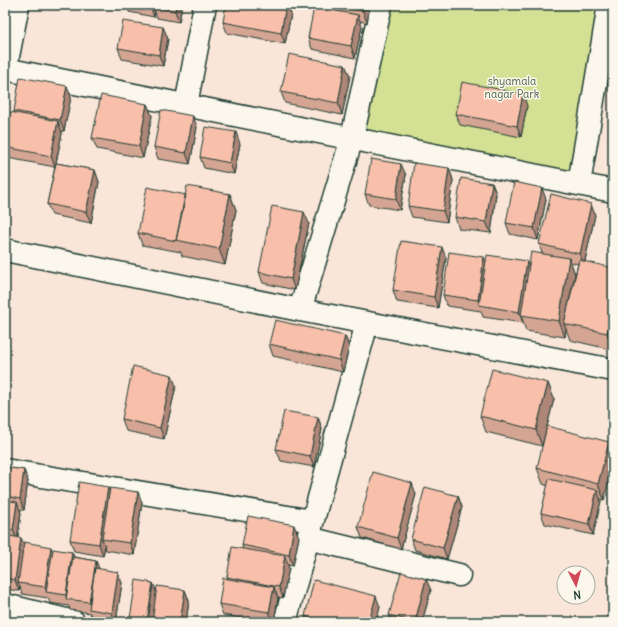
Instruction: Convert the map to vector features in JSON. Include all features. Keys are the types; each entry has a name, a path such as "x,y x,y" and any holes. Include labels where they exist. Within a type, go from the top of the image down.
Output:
{"street":[{"path":"18,5 5,70 613,191"},
{"path":"186,105 205,5"},
{"path":"300,310 352,138 381,5"},
{"path":"579,184 609,5"},
{"path":"5,250 300,310 613,370"},
{"path":"285,622 366,323"},
{"path":"5,470 310,530 459,574"},
{"path":"5,605 74,622"}],"green space":[{"name":"shyamala nagar Park","path":"381,5 609,5 579,184 352,138"}],"building":[{"path":"153,5 176,5 175,11"},
{"path":"226,5 286,5 281,33 223,22"},
{"path":"331,5 364,5 363,11"},
{"path":"314,7 358,15 351,46 308,38"},
{"path":"123,21 163,27 159,55 118,48"},
{"path":"289,54 345,65 338,103 281,92"},
{"path":"20,77 67,86 60,120 14,111"},
{"path":"462,82 523,94 517,126 456,114"},
{"path":"101,95 147,104 139,146 92,138"},
{"path":"161,110 193,116 186,153 154,147"},
{"path":"10,112 58,121 51,156 5,147"},
{"path":"205,127 236,132 230,163 200,157"},
{"path":"371,159 401,164 396,199 365,194"},
{"path":"56,163 95,170 86,212 47,204"},
{"path":"414,163 449,168 443,211 408,206"},
{"path":"461,178 492,183 486,222 455,217"},
{"path":"514,182 542,188 534,228 506,223"},
{"path":"187,186 230,194 219,249 176,240"},
{"path":"147,187 186,195 176,241 138,233"},
{"path":"551,194 591,204 580,254 539,244"},
{"path":"272,206 304,212 291,279 259,272"},
{"path":"401,241 442,247 434,297 393,290"},
{"path":"449,252 484,257 478,300 443,295"},
{"path":"531,252 569,258 559,321 521,315"},
{"path":"487,255 527,261 519,312 479,305"},
{"path":"579,260 613,268 613,307 607,333 564,324"},
{"path":"275,320 345,336 339,360 269,344"},
{"path":"133,366 172,375 160,428 122,419"},
{"path":"492,369 548,383 536,430 480,416"},
{"path":"284,411 318,417 310,456 276,449"},
{"path":"547,426 609,442 598,484 537,468"},
{"path":"5,467 24,470 20,499 5,496"},
{"path":"373,472 412,483 397,538 358,527"},
{"path":"549,479 597,490 589,524 541,513"},
{"path":"79,482 108,487 99,544 70,540"},
{"path":"425,487 458,496 443,548 411,539"},
{"path":"110,488 138,492 130,543 102,539"},
{"path":"5,500 17,502 13,530 5,529"},
{"path":"248,516 294,525 289,555 242,545"},
{"path":"5,535 21,538 15,580 5,578"},
{"path":"24,542 51,547 45,587 18,583"},
{"path":"232,547 285,556 279,587 227,577"},
{"path":"53,549 72,552 66,595 46,592"},
{"path":"73,557 96,561 89,602 66,599"},
{"path":"95,568 118,572 112,613 89,609"},
{"path":"401,572 426,579 415,622 389,615"},
{"path":"223,578 274,587 269,612 219,604"},
{"path":"136,580 153,583 147,621 130,619"},
{"path":"314,580 376,596 369,622 328,622 305,616"},
{"path":"157,586 185,590 180,622 152,622"}]}
